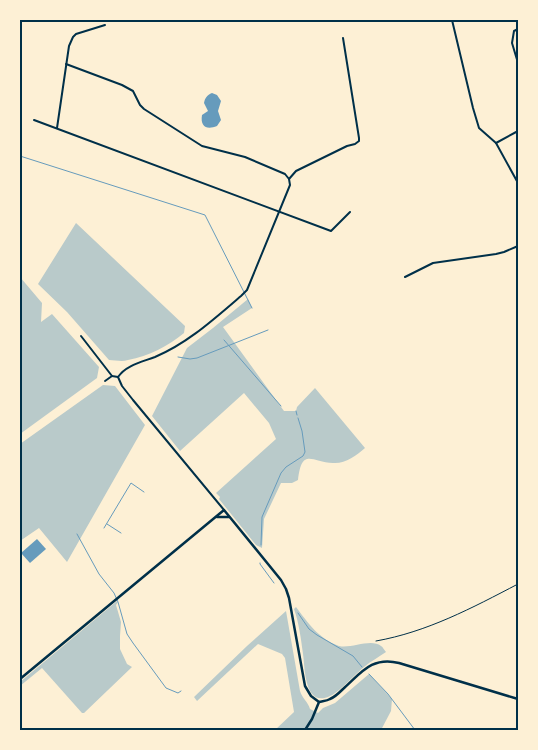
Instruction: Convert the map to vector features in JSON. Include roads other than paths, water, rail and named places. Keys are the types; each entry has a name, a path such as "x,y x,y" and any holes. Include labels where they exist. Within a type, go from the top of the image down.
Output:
{"street":[{"path":"452,20 479,128 496,143 518,183"},
{"path":"57,128 69,46 73,37 76,34 105,26"},
{"path":"518,29 514,31 512,43 518,63"},
{"path":"289,179 296,171 347,146 355,144 360,138 342,38"},
{"path":"66,64 122,85 133,91 140,105 192,141 202,146 245,157 285,174 289,179 290,185 247,290 189,339 164,353 125,369 118,377"},
{"path":"34,120 331,231 350,212"},
{"path":"496,143 518,131"},
{"path":"405,277 433,263 504,252 518,246"},
{"path":"81,336 112,376 118,377"},
{"path":"105,381 112,376"},
{"path":"118,377 127,393 230,516 285,586 289,598 305,686 311,696 319,702"},
{"path":"20,679 224,510"},
{"path":"217,517 230,516"},
{"path":"319,702 331,699 372,664 386,661 399,663 518,700"},
{"path":"304,730 312,719 319,702"}],"water":[{"path":"212,93 217,95 221,101 218,111 221,120 217,126 210,128 203,125 202,115 208,111 204,103 206,97"},
{"path":"37,539 46,549 30,563 21,553"}],"waterway":[{"path":"20,156 205,215 252,308"},
{"path":"178,357 197,358 268,330"},
{"path":"224,340 281,406"},
{"path":"296,411 297,415"},
{"path":"261,545 262,517 281,473 286,467 303,456 305,452 298,418"},
{"path":"104,528 131,483 144,492"},
{"path":"107,524 121,533"},
{"path":"77,534 99,574 114,593 127,634 166,688 178,693 181,691"},
{"path":"260,563 274,583"},
{"path":"298,613 309,629 353,656 362,667"},
{"path":"369,674 388,694 415,730"}]}
